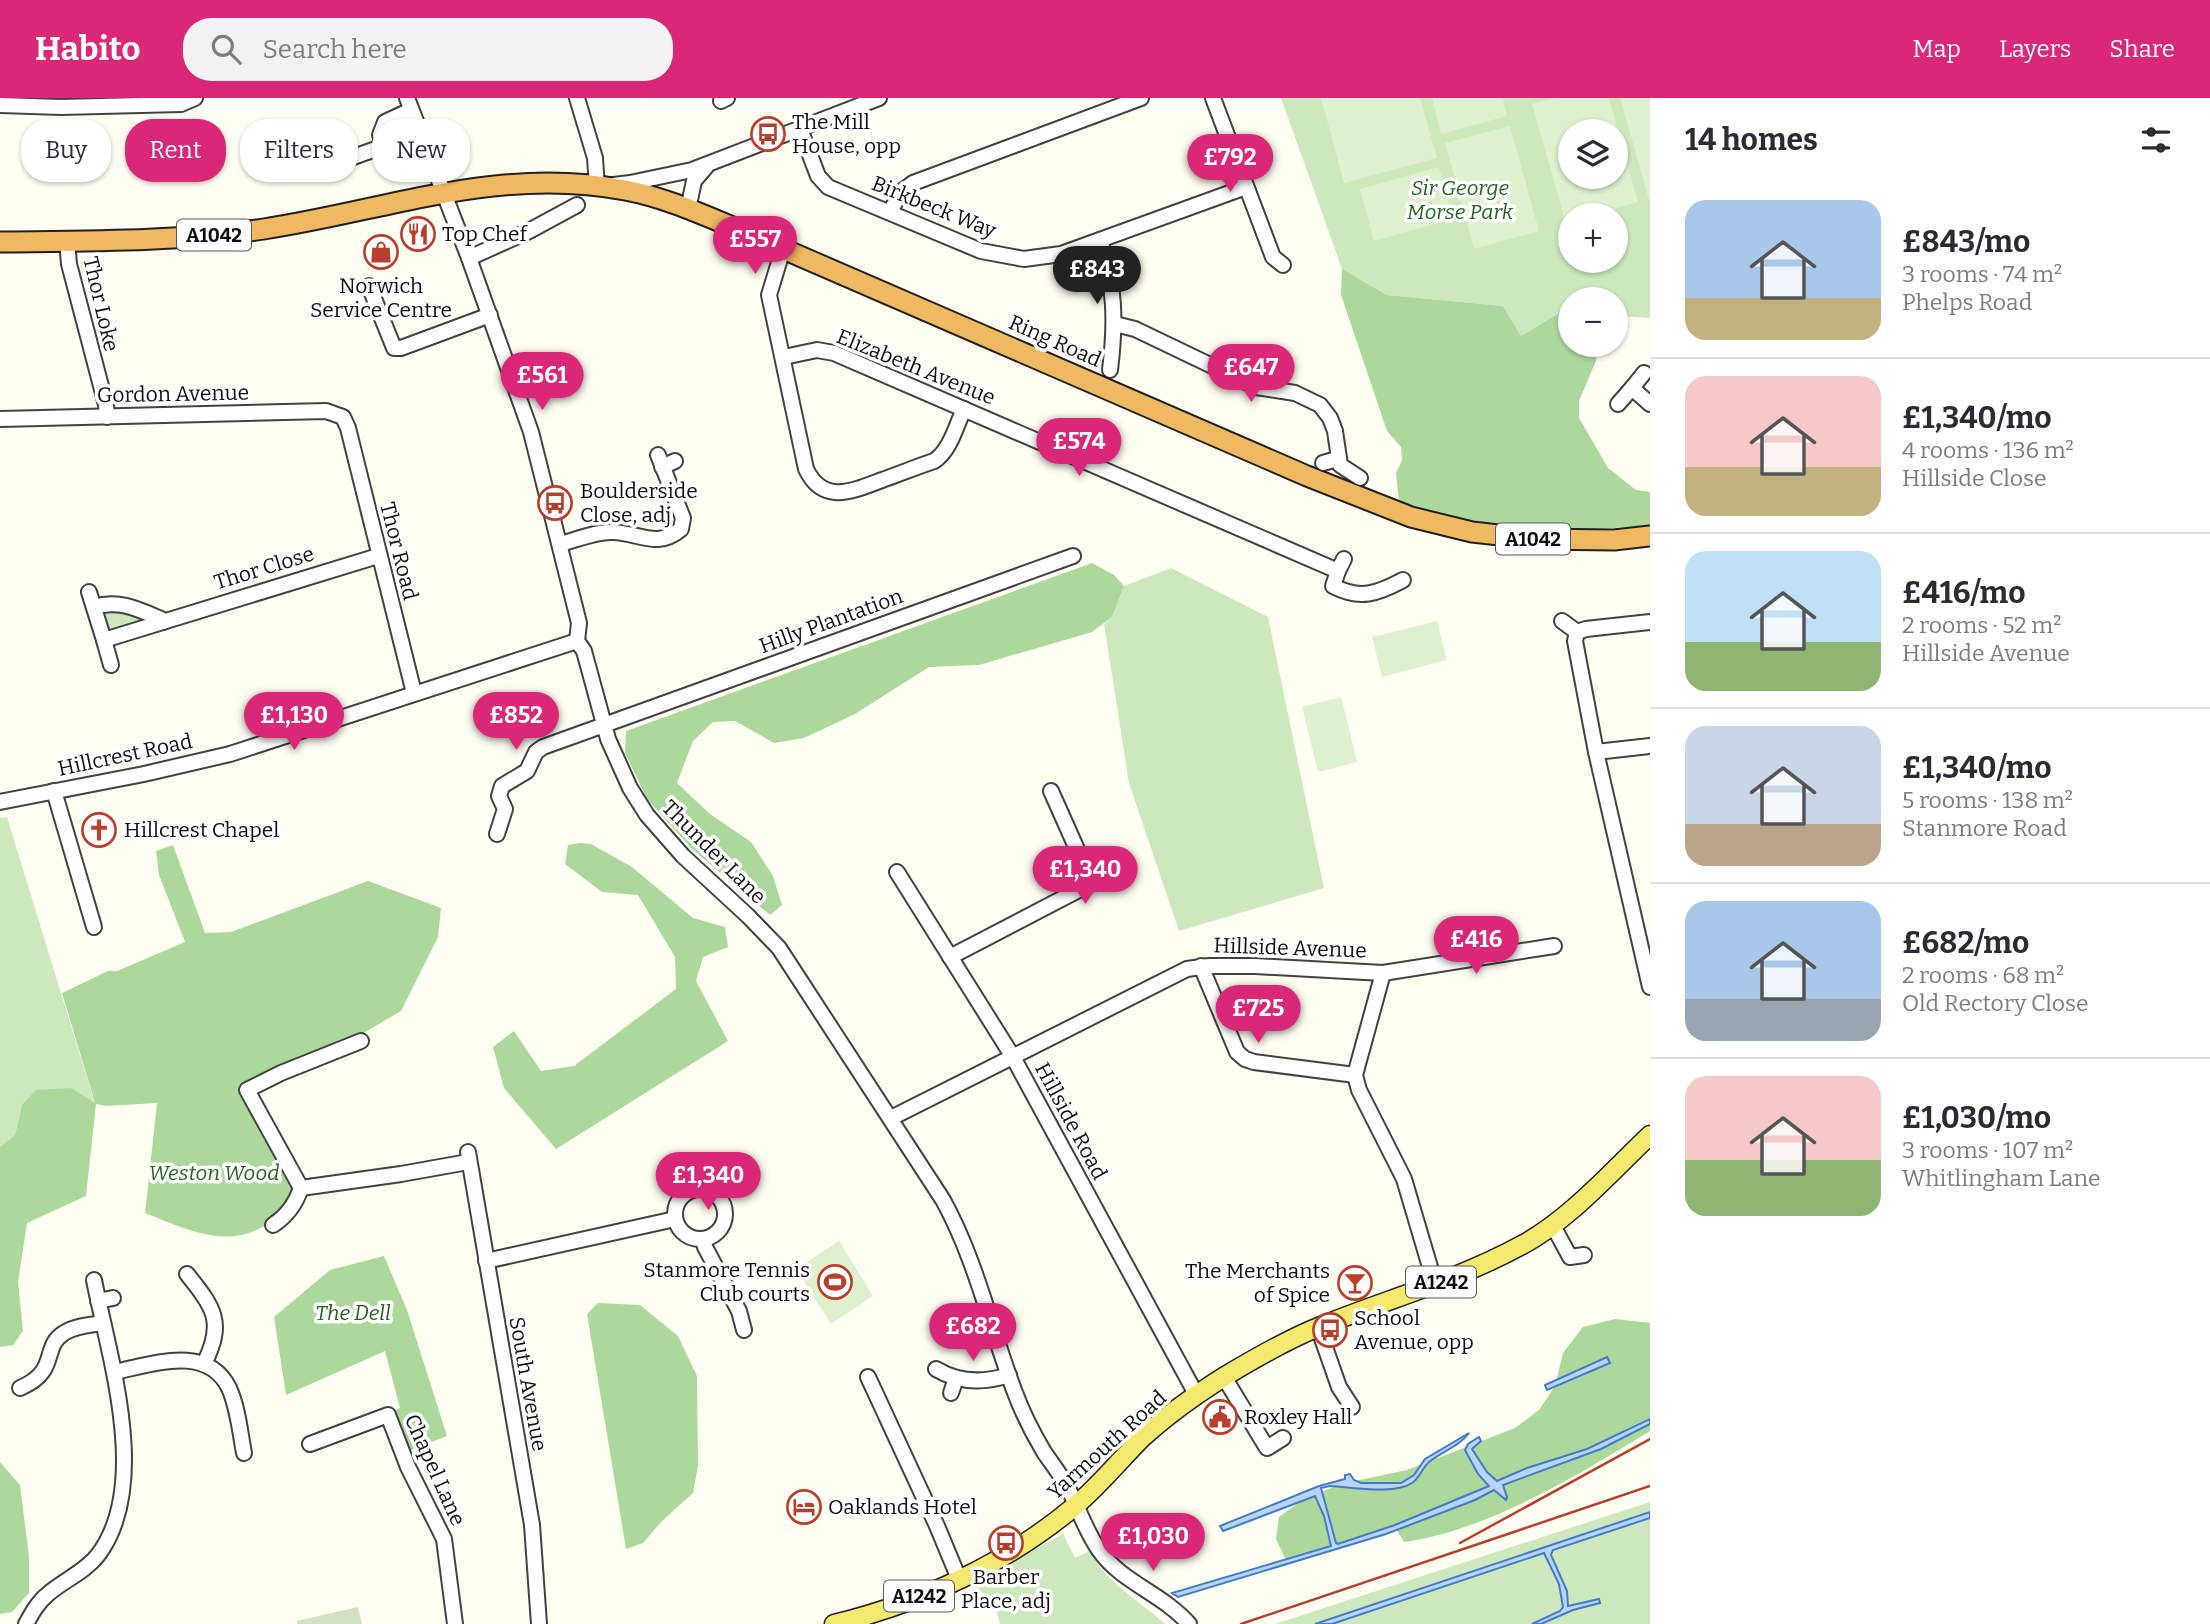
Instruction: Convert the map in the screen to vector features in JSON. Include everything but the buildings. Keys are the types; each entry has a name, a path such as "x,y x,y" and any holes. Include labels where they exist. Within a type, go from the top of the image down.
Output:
{"highway":[{"name":"Ring Road","path":"444,192 515,184 562,183 625,190 688,209 1295,470 1411,517 1472,532 1535,539 1614,540 1650,536"},
{"name":"A1042","path":"0,242 204,236 265,229 444,192"}],"main road":[{"name":"Yarmouth Road","path":"840,1623 890,1607 958,1579 1024,1544 1077,1505 1144,1436 1224,1377 1266,1353 1318,1327 1475,1269 1525,1244 1604,1180 1650,1135"}],"street":[{"path":"0,105 40,102 181,104 195,98"},
{"path":"577,98 595,158 597,187 654,179 710,164 880,98"},
{"path":"890,212 901,192 913,183 1142,98"},
{"path":"1213,98 1273,257 1283,265"},
{"path":"358,155 384,146 380,135 385,122 409,104"},
{"name":"Thunder Lane","path":"409,104 469,258 531,432 579,623 577,641 584,651 616,760 647,815 683,856 779,948 943,1199 967,1245 1009,1375 1034,1436 1077,1505 1087,1533 1109,1564 1172,1607 1189,1624"},
{"name":"Birkbeck Way","path":"800,129 822,182 835,190 981,251 1024,260 1042,258 1100,240 1246,187"},
{"path":"688,209 694,181 710,164"},
{"path":"469,258 577,205"},
{"path":"1100,240 1111,278 1115,324 1110,370"},
{"name":"Thor Loke","path":"67,241 69,264 107,417"},
{"path":"783,249 769,295 806,469 816,485 840,492 857,489 941,457 964,409"},
{"path":"369,286 394,348 401,348 490,315"},
{"path":"1115,324 1135,328 1256,387 1310,398 1320,405 1330,418 1335,431 1340,465 1360,478"},
{"name":"Elizabeth Avenue","path":"783,357 825,350 1341,565 1333,586 1348,594 1369,595 1403,580"},
{"path":"1618,404 1644,373"},
{"path":"1632,388 1650,404"},
{"name":"Gordon Avenue","path":"0,419 326,411 336,413 344,419"},
{"name":"Thor Road","path":"344,419 414,693"},
{"path":"1322,463 1337,459"},
{"path":"560,544 611,531 656,540 674,535 681,529 683,518 665,461"},
{"name":"Thor Close","path":"104,640 378,556"},
{"name":"Hilly Plantation","path":"496,827 505,809 499,796 502,786 527,771 536,752 543,747 1073,556"},
{"path":"89,592 111,665"},
{"path":"94,607 114,602 153,615 163,622"},
{"path":"1562,621 1577,632 1650,622"},
{"path":"1577,632 1574,641 1596,752 1650,987"},
{"name":"Hillcrest Road","path":"0,802 230,754 577,641"},
{"path":"1596,752 1650,746"},
{"path":"950,957 1092,883 1051,791"},
{"path":"54,792 94,927"},
{"name":"Hillside Road","path":"897,872 1013,1057 1197,1396"},
{"name":"Hillside Avenue","path":"891,1118 1181,970 1201,966 1383,973 1554,946"},
{"path":"1201,966 1237,1052 1245,1059 1326,1073 1355,1075"},
{"path":"1383,973 1355,1075 1359,1090 1404,1178 1435,1284"},
{"path":"273,1225 280,1221 297,1201 301,1188 247,1090 360,1041"},
{"name":"South Avenue","path":"301,1188 401,1174 468,1157 532,1525 539,1624"},
{"path":"701,1188 718,1194 726,1212 725,1222 713,1236 703,1239 685,1234 675,1219 675,1210 683,1194 701,1188"},
{"path":"486,1261 675,1219"},
{"path":"1552,1224 1575,1258"},
{"path":"703,1239 745,1319"},
{"path":"187,1274 216,1318 212,1349 204,1364"},
{"path":"26,1624 36,1606 48,1594 98,1555 111,1531 123,1483 124,1439 114,1372 102,1323 105,1300 94,1280"},
{"path":"20,1388 32,1383 45,1371 58,1338 64,1332 102,1323"},
{"path":"1318,1327 1339,1387 1352,1407"},
{"path":"114,1372 172,1360 190,1360 204,1364 215,1371 229,1389 244,1452"},
{"path":"936,1369 956,1378 977,1382 1009,1375"},
{"path":"868,1377 932,1514 958,1579"},
{"path":"1224,1377 1262,1451 1283,1438"},
{"path":"951,1393 956,1378"},
{"name":"Chapel Lane","path":"310,1444 388,1415 408,1467 444,1539 455,1624"}],"green space":[{"name":"Sir George Morse Park","path":"1281,98 1650,98 1650,318 1628,317 1628,287 1558,287 1558,314 1521,336 1503,306 1387,295 1342,269"},
{"path":"1321,98 1420,98 1437,158 1344,183"},
{"path":"1432,98 1503,98 1507,116 1441,134"},
{"path":"1554,98 1609,98 1615,119 1558,119 1558,189 1628,189 1628,166 1638,202 1628,205 1560,203 1532,104"},
{"path":"1620,98 1650,98 1650,200 1628,119"},
{"path":"1510,126 1539,231 1474,249 1445,143"},
{"path":"1439,167 1453,219 1374,241 1360,189"},
{"path":"1342,269 1387,295 1503,306 1521,336 1558,314 1558,357 1596,357 1579,401 1579,418 1608,468 1636,490 1650,492 1650,525 1585,529 1523,527 1462,518 1399,501 1396,473 1402,460 1401,447 1387,431 1341,295"},
{"path":"1092,563 1114,575 1124,586 1112,617 1092,632 979,665 929,667 855,714 804,738 774,743 735,721 713,722 693,741 677,783 710,814 751,842 773,876 782,905 770,915 691,848 647,799 625,753 626,731"},
{"path":"1171,568 1268,617 1324,888 1179,931 1129,783 1104,624 1112,617 1124,586"},
{"path":"108,607 152,619 108,632 102,616"},
{"path":"1437,621 1447,660 1382,677 1372,637"},
{"path":"1341,697 1357,762 1318,772 1302,707"},
{"path":"7,817 95,1104 22,1105 15,1135 0,1147 0,818"},
{"path":"591,844 632,867 693,918 725,927 728,947 703,957 696,981 728,1041 556,1149 504,1088 493,1047 514,1031 541,1071 574,1066 676,989 675,957 638,895 602,892 565,864 568,845"},
{"name":"Weston Wood","path":"173,845 205,933 231,932 368,881 441,908 438,937 401,1011 360,1035 242,1086 296,1193 274,1219 258,1229 226,1237 210,1235 145,1213 157,1103 106,1106 96,1104 86,1196 27,1223 18,1282 23,1331 13,1345 0,1347 0,1147 15,1135 22,1105 36,1090 71,1088 95,1103 62,993 108,971 117,971 185,942 159,875 156,851"},
{"name":"Stanmore Tennis Club courts","path":"839,1241 873,1296 831,1324 796,1269"},
{"name":"The Dell","path":"384,1256 407,1310 447,1436 406,1452 391,1413 400,1408 385,1351 286,1395 274,1317 330,1270"},
{"path":"598,1303 640,1305 678,1336 697,1376 698,1466 693,1493 662,1521 643,1543 626,1549 587,1314"},
{"path":"1615,1319 1650,1323 1650,1431 1563,1482 1468,1526 1404,1542 1396,1529 1286,1560 1276,1539 1279,1517 1302,1500 1341,1484 1407,1470 1515,1428 1539,1410 1555,1386 1563,1353 1583,1327"},
{"path":"0,1462 20,1485 29,1556 29,1593 12,1612 0,1614"},
{"path":"1650,1502 1650,1624 1275,1624"},
{"path":"1063,1534 1075,1558 1089,1551 1114,1582 1165,1624 1000,1624 994,1601 969,1584"},
{"path":"358,1607 362,1624 297,1624 297,1621"}],"water":[{"path":"1607,1357 1610,1363 1547,1390 1545,1385"},
{"path":"1650,1419 1650,1424 1601,1449 1503,1485 1506,1500 1494,1490 1386,1534 1178,1597 1172,1593 1331,1546 1324,1516 1315,1496 1223,1531 1220,1526 1319,1486 1345,1479 1345,1475 1350,1474 1354,1480 1361,1483 1401,1483 1414,1475 1425,1459 1469,1433 1461,1442 1429,1462 1415,1481 1404,1487 1321,1488 1338,1544 1395,1525 1489,1486 1478,1474 1465,1450 1468,1444 1479,1437 1481,1441 1472,1449 1487,1472 1497,1481 1527,1468 1587,1449"},
{"path":"1650,1512 1650,1518 1553,1550 1551,1555 1567,1591 1568,1606 1599,1599 1600,1603 1573,1610 1541,1624 1532,1624 1563,1607 1559,1584 1544,1553 1332,1624 1315,1624"}],"railway":[{"path":"1460,1543 1650,1439"},
{"path":"1241,1624 1650,1486"}],"place":[{"name":"The Mill House, opp","path":"768,134"},
{"name":"Top Chef","path":"418,234"},
{"name":"Norwich Service Centre","path":"381,252"},
{"name":"Boulderside Close, adj","path":"555,503"},
{"name":"Hillcrest Chapel","path":"99,830"},
{"name":"Stanmore Tennis Club courts","path":"835,1282"},
{"name":"The Merchants of Spice","path":"1355,1283"},
{"name":"School Avenue, opp","path":"1330,1330"},
{"name":"Roxley Hall","path":"1220,1417"},
{"name":"Oaklands Hotel","path":"804,1507"},
{"name":"Barber Place, adj","path":"1006,1543"}]}
